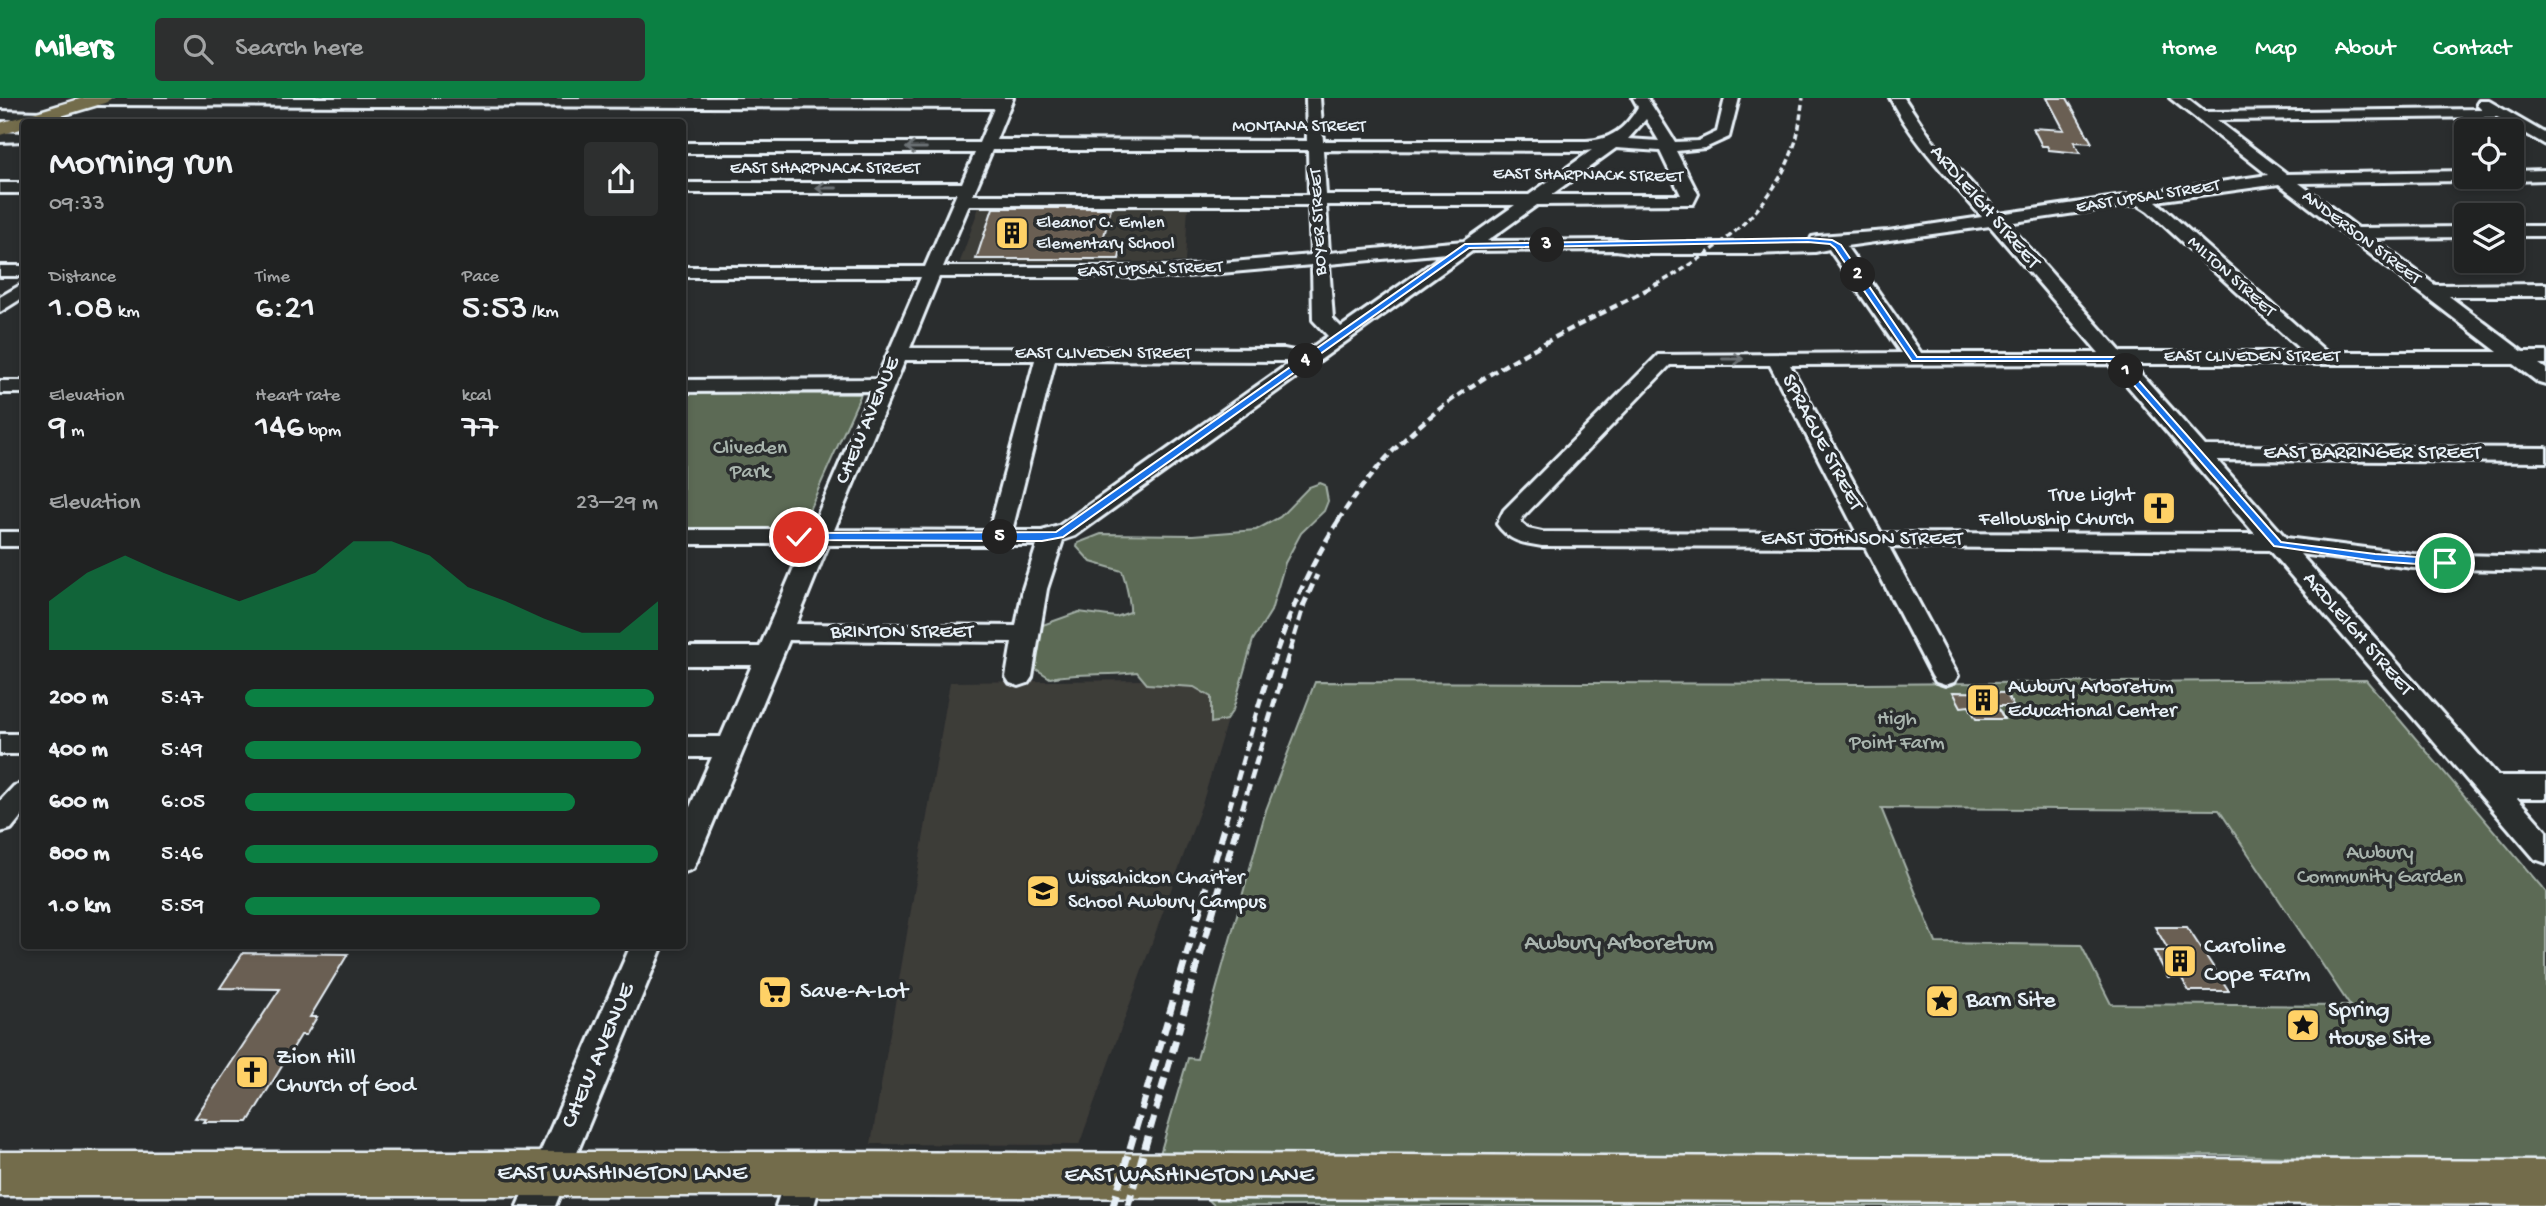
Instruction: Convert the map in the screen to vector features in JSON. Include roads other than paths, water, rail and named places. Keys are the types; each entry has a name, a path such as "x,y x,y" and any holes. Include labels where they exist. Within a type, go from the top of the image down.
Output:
{"main road":[{"path":"32,119 97,99"},
{"path":"0,129 21,122"},
{"name":"EAST WASHINGTON LANE","path":"0,1174 542,1190 2546,1183"}],"street":[{"name":"BOYER STREET","path":"1313,98 1323,320 1330,329 1342,336"},
{"name":"MONTANA STREET","path":"686,148 1315,142 1698,145 1720,137 1726,131 1732,98"},
{"name":"ARDLEIGH STREET","path":"1897,98 1921,136 2546,851"},
{"name":"ANDERSON STREET","path":"2177,98 2546,379"},
{"path":"2473,98 2546,140"},
{"path":"97,99 486,101 660,105 1005,101"},
{"path":"470,114 486,101"},
{"name":"CHEW AVENUE","path":"686,852 1005,101"},
{"path":"686,537 1052,537 1067,531 1613,143 1636,124 1643,103"},
{"path":"1643,103 1658,123 1667,145"},
{"path":"2200,116 2499,113"},
{"path":"0,115 42,116"},
{"path":"2528,130 2546,130"},
{"path":"0,137 21,137"},
{"name":"EAST SHARPNACK STREET","path":"686,188 965,194 1537,197 1678,201 1689,198 1690,194 1667,145"},
{"path":"2524,176 2546,175"},
{"name":"EAST UPSAL STREET","path":"686,272 1175,272 1467,246 1616,245 1641,249 1815,247 1832,242 2283,178 2454,176"},
{"path":"0,188 21,188"},
{"name":"MILTON STREET","path":"2140,199 2154,207 2321,358"},
{"path":"2524,231 2546,231"},
{"path":"2354,233 2454,232"},
{"path":"1832,242 1842,252 1915,359"},
{"path":"0,271 21,271"},
{"path":"2431,291 2546,290"},
{"path":"0,306 21,291"},
{"name":"EAST CLIVEDEN STREET","path":"897,354 1284,355 1308,360"},
{"path":"999,537 1047,354"},
{"name":"EAST CLIVEDEN STREET","path":"1514,532 1509,524 1512,515 1665,359 2546,358"},
{"name":"SPRAGUE STREET","path":"1777,359 1945,676"},
{"path":"686,386 884,384"},
{"path":"0,387 21,387"},
{"name":"EAST BARRINGER STREET","path":"2199,453 2546,455"},
{"name":"EAST JOHNSON STREET","path":"1514,532 1527,538 1542,539 2253,541 2413,561 2543,567"},
{"path":"1019,677 1025,634 1040,570 1052,537"},
{"path":"0,539 21,539"},
{"name":"BRINTON STREET","path":"686,655 774,644 1025,634"},
{"path":"0,744 21,744"},
{"path":"686,747 730,747"},
{"path":"2490,786 2546,787"},
{"path":"0,821 21,797"},
{"name":"CHEW AVENUE","path":"542,1190 645,949"}],"railway":[{"path":"1656,285 1699,259 1756,211 1784,170 1796,140 1803,98"},
{"path":"1338,521 1370,477 1405,439 1442,407 1523,355 1659,283"},
{"path":"1225,823 1271,667 1285,629 1318,555 1339,520"},
{"path":"1238,823 1304,604 1317,575"},
{"path":"1113,1206 1226,821"},
{"path":"1128,1206 1239,821"}],"place":[{"name":"Eleanor C. Emlen Elementary School","path":"1012,233"},
{"name":"True Light Fellowship Church","path":"2159,508"},
{"name":"Awbury Arboretum Educational Center","path":"1983,700"},
{"name":"Wissahickon Charter School Awbury Campus","path":"1043,891"},
{"name":"Caroline Cope Farm","path":"2180,961"},
{"name":"Save-A-Lot","path":"775,992"},
{"name":"Barn Site","path":"1942,1001"},
{"name":"Spring House Site","path":"2303,1025"},
{"name":"Zion Hill Church of God","path":"252,1072"}],"park label":[{"name":"Cliveden Park","path":"750,461"},
{"name":"High Point Farm","path":"1897,732"},
{"name":"Awbury Community Garden","path":"2380,866"},
{"name":"Awbury Arboretum","path":"1619,944"}]}
